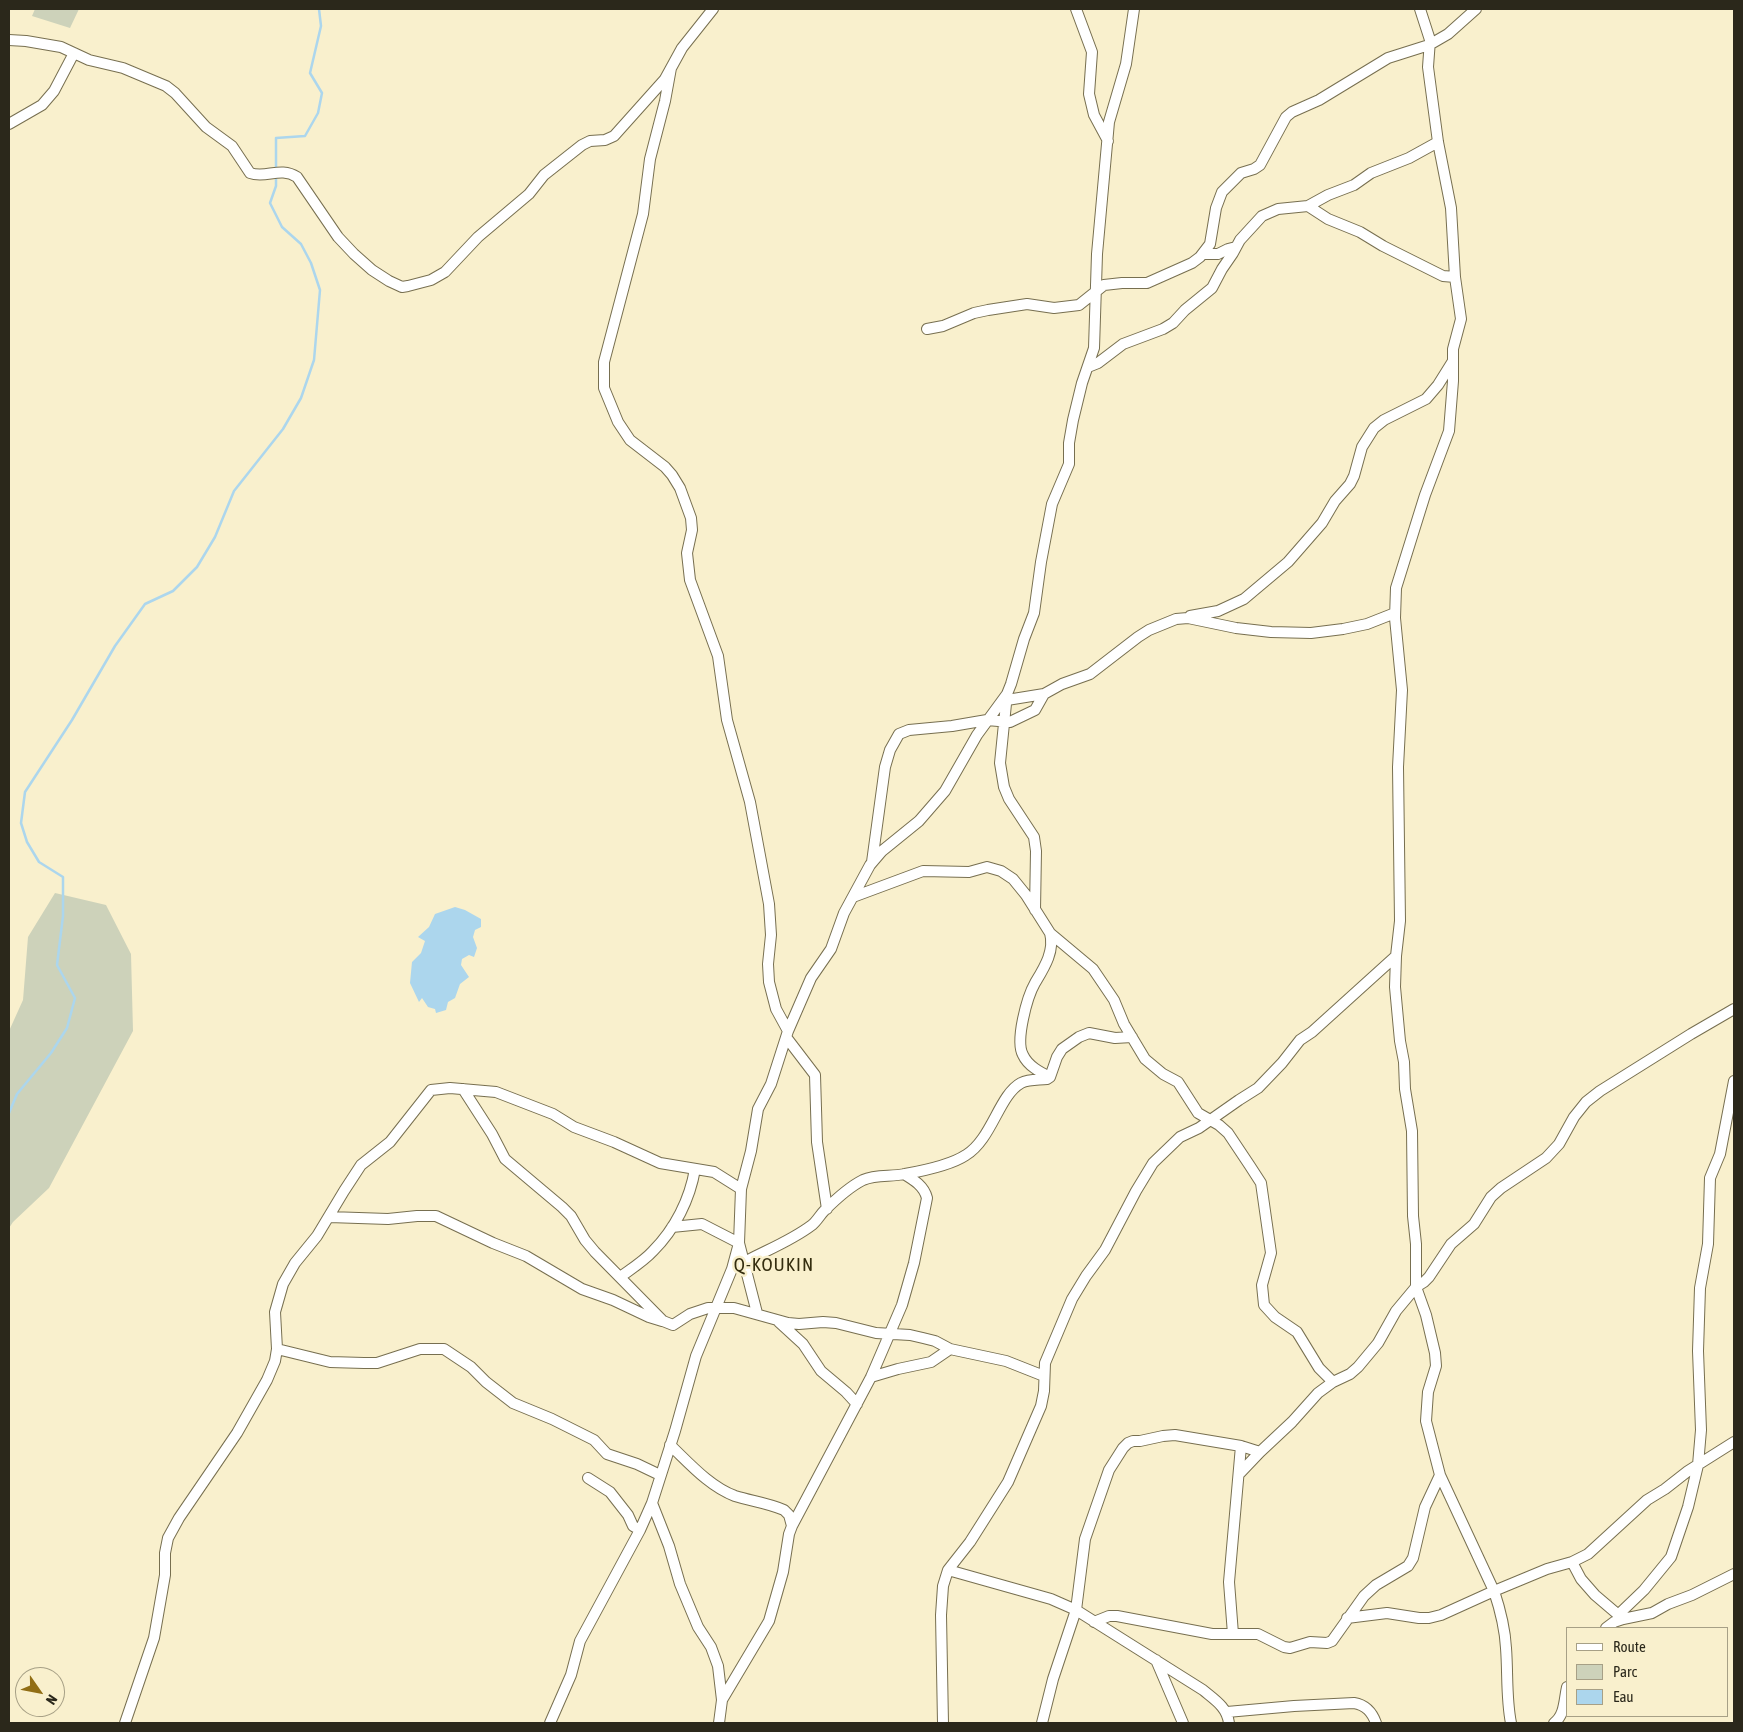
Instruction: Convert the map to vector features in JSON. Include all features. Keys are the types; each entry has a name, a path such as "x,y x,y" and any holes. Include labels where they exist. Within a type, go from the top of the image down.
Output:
{"street":[{"path":"9,40 38,42 61,47 89,60 124,68 148,77 171,89 206,127 232,146 250,173 258,175 280,172 297,177 345,244 372,270 389,281 402,286 431,280 445,272 478,237 529,194 548,171 586,142 605,140 614,136 658,88 682,48 713,9"},
{"path":"1076,9 1092,52 1089,94 1094,115 1108,141"},
{"path":"1035,911 1036,851 1034,838 1009,799 1002,775 1000,752 1007,697 1024,639 1034,613 1052,504 1068,464 1073,420 1082,383 1094,348 1095,292 1101,196 1112,109 1126,64 1134,9"},
{"path":"1420,9 1430,40 1428,66 1438,142 1450,208 1454,277 1461,312 1453,349 1453,381 1449,431 1425,495 1396,588 1395,613 1402,690 1398,767 1400,921 1396,956 1396,1009 1404,1062 1406,1098 1412,1131 1416,1287 1426,1315 1435,1353 1436,1366 1428,1392 1426,1421 1440,1476 1494,1591 1500,1608 1506,1640 1507,1691 1511,1723"},
{"path":"927,329 943,326 974,313 988,310 1027,304 1054,308 1079,305 1104,285 1140,284 1156,280 1192,262 1204,254 1210,244 1216,208 1222,192 1241,173 1260,165 1286,117 1292,112 1319,100 1388,58 1429,45 1457,27 1476,9"},
{"path":"9,124 35,110 48,98 74,53"},
{"path":"671,68 665,101 650,159 642,214 604,362 604,388 618,422 630,440 665,467 672,475 680,488 691,518 692,530 687,553 690,580 718,656 727,720 750,802 769,904 771,935 768,964 769,982 787,1034 815,1075 817,1142 827,1209"},
{"path":"1088,367 1098,363 1130,341 1168,326 1184,310 1212,288 1236,247 1248,230 1262,216 1269,212 1308,206 1328,195 1354,185 1371,173 1409,158 1438,142"},
{"path":"1308,206 1328,219 1360,232 1382,246 1443,276 1454,277"},
{"path":"1204,254 1218,254 1236,247"},
{"path":"550,1723 571,1675 580,1641 640,1530 652,1503 696,1356 732,1269 739,1243 741,1188 751,1151 758,1109 771,1084 787,1034 814,972 831,949 841,920 872,862 938,801 956,775 967,752 987,720 1007,697 1044,694 1062,684 1094,672 1117,652 1149,630 1176,619 1188,618 1218,610 1244,599 1288,562 1322,523 1335,501 1350,484 1362,447 1374,428 1384,420 1426,399 1438,385 1453,360"},
{"path":"1188,618 1245,629 1311,633 1344,630 1367,624 1395,613"},
{"path":"872,862 885,767 896,737 908,730 952,726 987,720 1004,722 1019,718 1035,710 1044,694"},
{"path":"853,897 923,871 969,872 987,867 1001,871 1013,879 1026,895 1050,933 1094,969 1114,1000 1145,1060 1163,1074 1178,1082 1198,1113 1219,1125 1228,1134 1261,1183 1271,1253 1262,1285 1264,1305 1275,1317 1297,1332 1319,1368 1333,1382"},
{"path":"1050,933 1052,945 1046,964 1032,989 1024,1012 1021,1047 1023,1057 1050,1077"},
{"path":"943,1723 942,1598 948,1570 970,1542 1008,1482 1041,1406 1044,1376 1050,1350 1072,1299 1105,1250 1146,1172 1176,1141 1263,1085 1300,1040 1317,1028 1396,956"},
{"path":"1240,1473 1292,1422 1318,1393 1333,1382 1350,1374 1358,1367 1378,1343 1396,1311 1416,1287 1429,1277 1451,1244 1474,1224 1491,1197 1500,1188 1546,1158 1559,1144 1574,1117 1586,1102 1600,1091 1734,1009"},
{"path":"732,1269 744,1261 788,1241 813,1224 827,1209 863,1180 904,1174 965,1157 976,1149 1014,1089 1027,1081 1050,1077 1062,1048 1079,1037 1089,1033 1114,1038 1132,1037"},
{"path":"1607,1627 1621,1616 1671,1557 1688,1507 1698,1465 1701,1430 1698,1351 1700,1288 1708,1244 1710,1178 1720,1154 1734,1081"},
{"path":"125,1723 154,1638 164,1583 168,1538 179,1518 245,1419 267,1380 275,1361 277,1349 275,1312 283,1284 295,1263 317,1236 361,1165 390,1142 431,1090 440,1088 496,1092 553,1114 574,1127 614,1142 660,1163 714,1172 741,1188"},
{"path":"464,1089 505,1159 571,1216 585,1240 595,1252 663,1321"},
{"path":"620,1277 652,1252 672,1227 689,1196 695,1169"},
{"path":"722,1700 768,1621 783,1572 792,1526 871,1377 902,1305 909,1283 927,1198 921,1186 904,1174"},
{"path":"329,1217 388,1219 436,1216 493,1243 526,1256 582,1289 673,1325 690,1314 715,1307 734,1308 757,1313 778,1322 799,1324 836,1323 890,1335 910,1335 934,1341 950,1349 1006,1361 1044,1376"},
{"path":"672,1227 702,1224 739,1243 757,1313"},
{"path":"778,1322 803,1344 821,1371 846,1392 856,1404"},
{"path":"277,1349 330,1362 364,1363 377,1363 420,1349 444,1349 471,1367 486,1382 513,1403 552,1419 594,1440 607,1454 637,1464 660,1475"},
{"path":"871,1377 931,1362 950,1349"},
{"path":"1042,1723 1053,1679 1076,1610 1085,1539 1110,1470 1128,1443 1175,1435 1241,1446 1260,1452"},
{"path":"1347,1618 1387,1613 1429,1618 1441,1615 1547,1570 1572,1562 1594,1549 1608,1533 1646,1500 1734,1442"},
{"path":"670,1445 704,1477 726,1492 784,1510 789,1515 792,1526"},
{"path":"1233,1634 1229,1582 1241,1446"},
{"path":"1094,1622 1108,1616 1117,1616 1212,1634 1258,1634 1284,1647 1296,1647 1310,1642 1328,1643 1337,1636 1347,1618 1364,1596 1376,1585 1408,1566 1413,1558 1425,1507 1440,1476"},
{"path":"588,1478 610,1492 628,1515 633,1526 640,1530"},
{"path":"652,1503 698,1627 711,1647 716,1660 722,1700 719,1723"},
{"path":"1572,1562 1576,1571 1595,1595 1621,1616 1652,1613 1734,1574"},
{"path":"948,1570 1051,1600 1076,1610 1203,1690 1227,1712 1229,1723"},
{"path":"1155,1659 1183,1723"},
{"path":"1554,1723 1562,1714 1566,1692"},
{"path":"1227,1712 1354,1703 1362,1704 1376,1723"}],"green space":[{"path":"35,9 79,9 70,28 32,16"},
{"path":"55,893 106,905 131,954 133,1031 49,1188 9,1228 9,1031 23,1000 28,937"}],"water":[{"path":"455,907 481,919 481,927 475,930 473,937 477,948 474,957 469,955 462,959 461,965 469,977 460,984 455,998 448,1002 446,1010 436,1013 435,1009 428,1007 422,998 419,1002 410,983 412,962 421,953 425,941 418,937 429,927 435,914"}],"waterway":[{"path":"276,171 276,138 305,136 318,113 322,93 310,73 321,26 319,9"},
{"path":"9,1113 17,1094 51,1053 67,1028 75,998 57,965 63,916 63,877 39,862 27,842 21,823 25,792 72,720 115,646 145,604 173,591 197,567 215,537 234,491 283,429 301,398 314,360 320,290 311,263 301,244 282,227 270,203 276,186 276,177"}],"district":[{"name":"Q-KOUKIN","path":"774,1265"}]}
